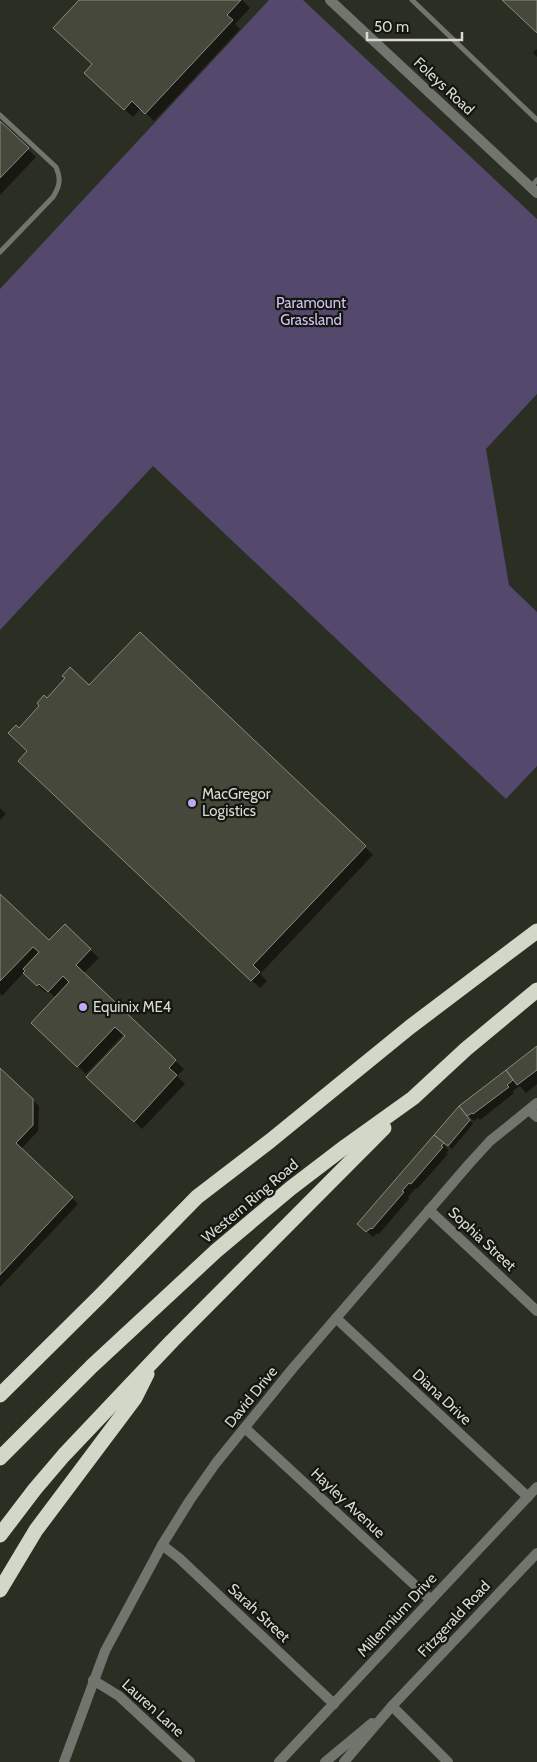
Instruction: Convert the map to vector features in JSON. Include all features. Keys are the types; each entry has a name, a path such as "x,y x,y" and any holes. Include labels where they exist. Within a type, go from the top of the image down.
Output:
{"highway":[{"path":"2,1392 197,1197 270,1141 410,1027 537,931"},
{"name":"Western Ring Road","path":"0,1458 117,1342 216,1251 323,1164 413,1098 466,1049 537,990"},
{"path":"0,1535 64,1455 153,1361 413,1098"},
{"path":"0,1590 36,1530 136,1398 153,1361"}],"street":[{"name":"Foleys Road","path":"330,0 535,187"},
{"path":"533,1106 537,1117"},
{"name":"David Drive","path":"64,1762 105,1651 162,1545 216,1463 336,1318 480,1151 501,1131 533,1106"},
{"name":"Sophia Street","path":"429,1210 537,1311"},
{"name":"Diana Drive","path":"336,1318 528,1497"},
{"name":"Hayley Avenue","path":"245,1428 431,1600"},
{"name":"Millennium Drive","path":"279,1762 537,1487"},
{"name":"Sarah Street","path":"162,1545 334,1704"},
{"name":"Fitzgerald Road","path":"344,1762 392,1706 537,1553"},
{"name":"Lauren Lane","path":"93,1680 119,1696 190,1762"},
{"path":"392,1706 448,1762"},
{"name":"Fitzgerald Road","path":"325,1762 392,1706"}],"lane":[{"path":"412,0 537,120"},
{"path":"0,115 56,167 60,176 60,186 53,197 0,252"}],"green space":[{"name":"Paramount Grassland","path":"269,0 303,0 537,219 537,394 486,449 509,585 537,612 537,766 506,799 153,466 0,630 0,289"}],"building":[{"path":"79,0 241,0 227,15 233,20 145,114 132,101 124,110 84,73 92,64 53,28"},
{"path":"502,0 537,0 537,33"},
{"path":"0,121 29,148 0,178"},
{"name":"MacGregor Logistics","path":"140,632 366,846 253,965 260,972 251,981 18,761 27,751 8,733 16,725 19,728 39,706 37,703 44,695 47,698 65,678 62,676 70,667 89,685"},
{"name":"Equinix ME4","path":"0,894 49,940 65,924 91,949 76,965 176,1060 169,1068 177,1075 134,1122 86,1077 125,1036 115,1027 77,1067 31,1023 69,982 63,976 48,992 39,984 37,986 23,973 25,971 23,969 39,952 33,947 0,981"},
{"path":"537,1046 537,1070 517,1085 506,1070"},
{"path":"0,1068 33,1099 33,1125 16,1143 73,1197 0,1275"},
{"path":"506,1070 513,1080 507,1085 509,1087 473,1114 467,1116 459,1106"},
{"path":"459,1106 470,1120 448,1146 434,1135"},
{"path":"434,1135 444,1143 441,1146 443,1147 411,1184 409,1183 402,1191 404,1192 372,1229 366,1232 357,1224"}],"place":[{"name":"MacGregor Logistics","path":"192,803"},
{"name":"Equinix ME4","path":"83,1007"}]}
